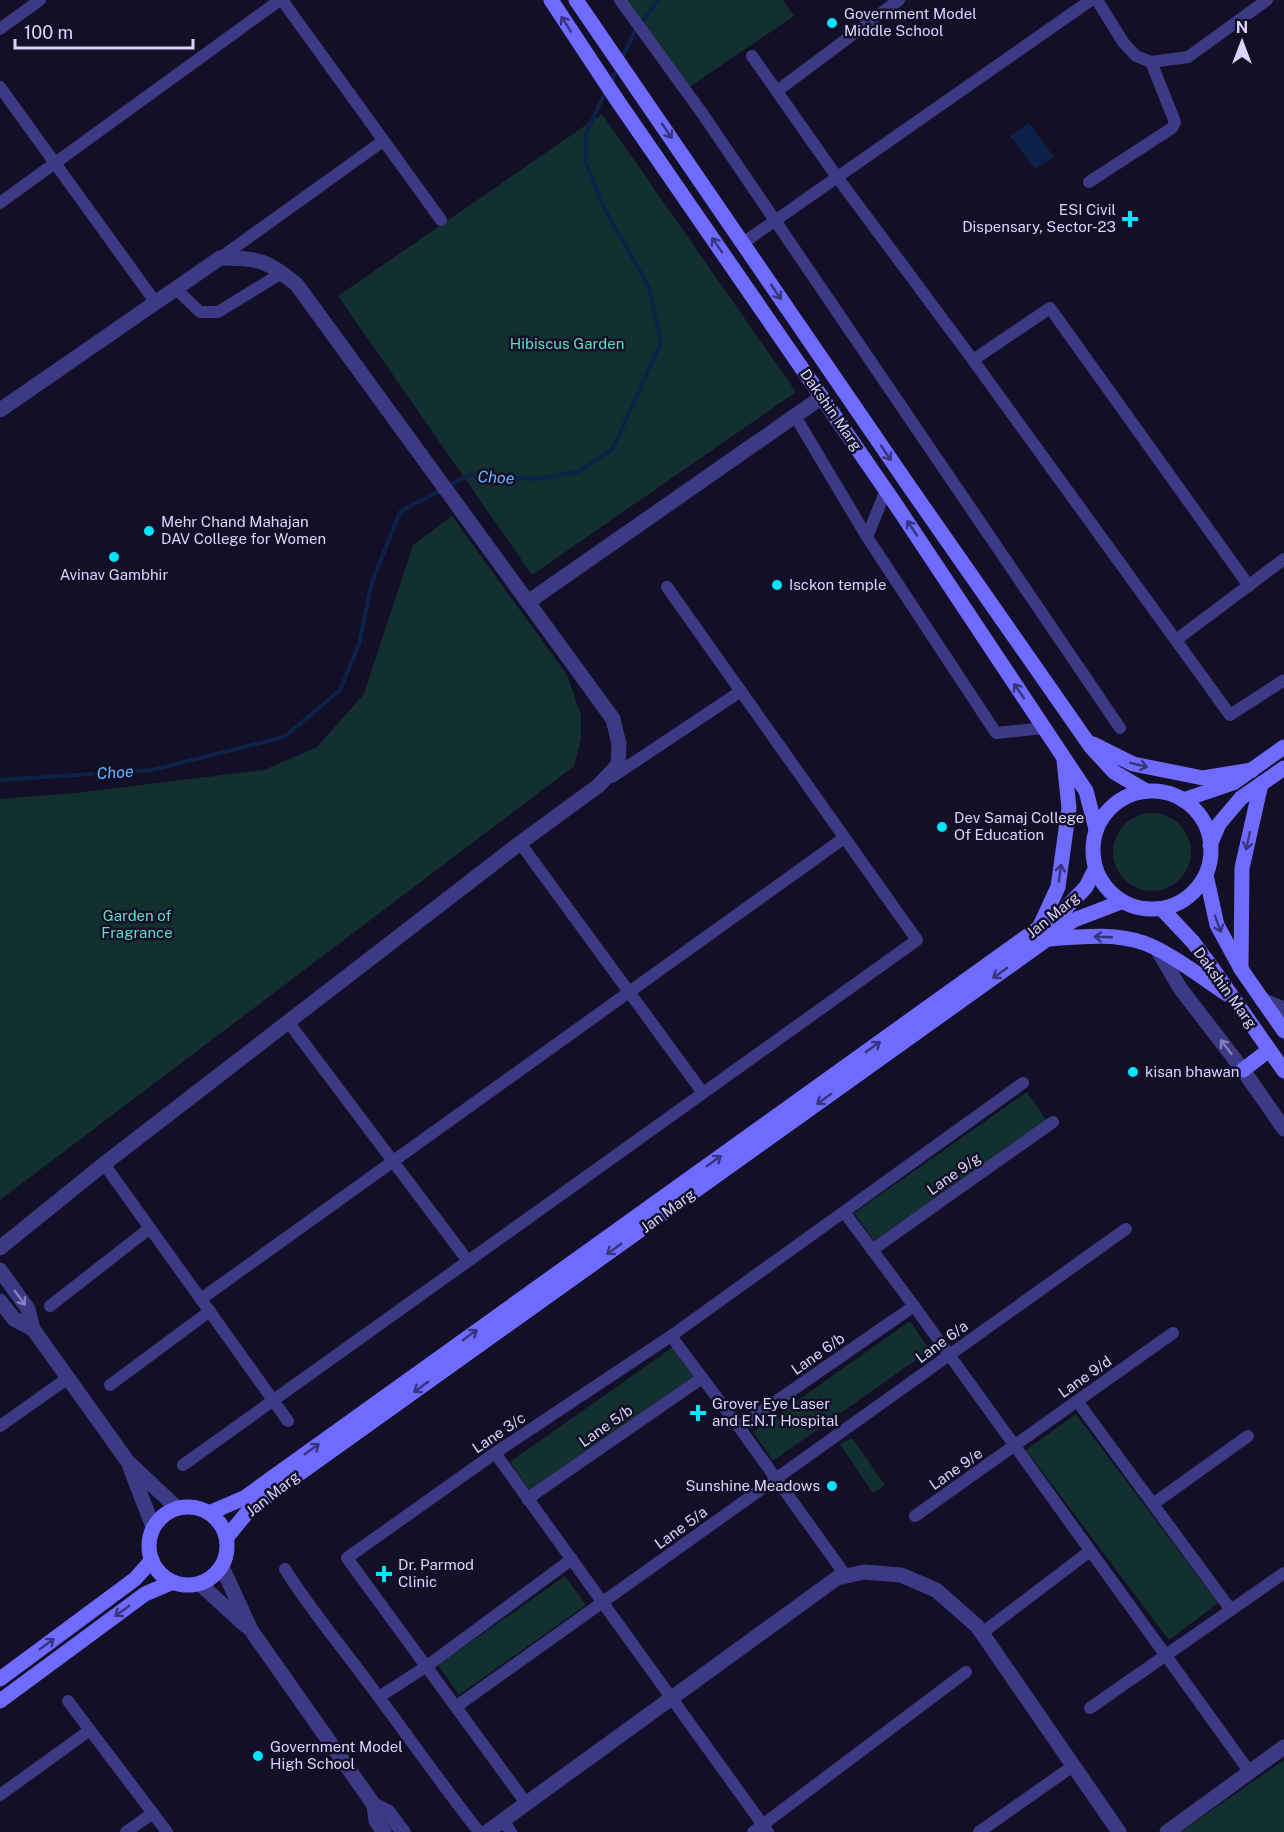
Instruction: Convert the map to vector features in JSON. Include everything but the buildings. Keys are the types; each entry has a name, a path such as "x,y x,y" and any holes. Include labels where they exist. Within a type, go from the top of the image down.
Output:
{"main road":[{"name":"Dakshin Marg","path":"550,0 886,490 1086,791 1096,829"},
{"name":"Dakshin Marg","path":"576,0 1086,740 1114,772 1146,791"},
{"path":"1086,740 1133,764 1203,778 1252,770"},
{"path":"1183,800 1233,783 1284,747"},
{"path":"1063,757 1069,808 1058,887 1043,933 1123,938 1143,943 1232,997"},
{"path":"1210,845 1219,824 1241,798 1284,768"},
{"path":"1241,969 1242,868 1262,784"},
{"path":"1146,791 1168,794 1183,800 1201,818 1209,835 1210,863 1206,875 1194,892 1181,902 1162,909 1137,908 1121,902 1109,890 1095,869 1093,858 1096,829 1109,809 1130,796 1146,791"},
{"name":"Jan Marg","path":"227,1537 250,1509 1043,933 1086,887 1095,869"},
{"name":"Dakshin Marg","path":"1206,875 1217,925 1241,969 1284,1031"},
{"name":"Jan Marg","path":"209,1513 244,1498 1043,933 1121,902"},
{"name":"Dakshin Marg","path":"1162,909 1192,942 1284,1071"},
{"path":"1243,1070 1269,1050"},
{"path":"193,1507 209,1513 219,1522 227,1537 226,1558 222,1567 213,1577 200,1584 183,1585 172,1582 157,1571 149,1551 153,1527 163,1515 177,1508 193,1507"},
{"path":"0,1679 135,1579 152,1560"},
{"path":"0,1701 145,1594 172,1582"}],"street":[{"path":"1,26 40,0"},
{"path":"0,203 281,0 441,220"},
{"path":"620,0 702,113 1120,728"},
{"path":"777,91 899,0"},
{"path":"743,243 1091,0"},
{"path":"1097,0 1123,42 1136,56 1150,62 1188,57 1267,0"},
{"path":"752,56 837,177 973,360 1230,715 1284,680"},
{"path":"1089,182 1172,128 1175,122 1150,62"},
{"path":"0,87 156,303"},
{"path":"0,410 176,289 383,141"},
{"path":"220,258 250,258 274,267 297,285 613,719 619,744 618,765 598,786"},
{"path":"176,289 200,312 218,312 282,273"},
{"path":"973,360 1050,308 1249,586"},
{"path":"528,602 822,397"},
{"path":"795,416 867,537 996,733 1044,728"},
{"path":"867,537 886,490"},
{"path":"1176,640 1284,559"},
{"path":"183,1465 917,940 667,587"},
{"path":"0,1248 104,1164 520,843 598,786 741,691"},
{"path":"201,1299 844,838"},
{"path":"520,843 703,1093"},
{"path":"1156,949 1180,988 1243,1070 1284,1129"},
{"path":"1262,1000 1284,1009"},
{"path":"289,1023 468,1261"},
{"name":"Lane 3/c","path":"427,1666 346,1558 495,1453 671,1336 1023,1083"},
{"name":"Lane 9/g","path":"872,1250 1053,1122"},
{"path":"104,1164 288,1421"},
{"path":"844,1212 1249,1771"},
{"path":"50,1306 150,1228"},
{"name":"Lane 6/a","path":"776,1479 1126,1229"},
{"path":"0,1270 28,1309 33,1329 128,1462 177,1508"},
{"path":"0,1300 14,1319 33,1329"},
{"name":"Lane 6/b","path":"739,1427 914,1306"},
{"path":"110,1385 210,1311"},
{"name":"Lane 9/d","path":"1014,1446 1173,1333"},
{"path":"671,1336 846,1576"},
{"path":"0,1426 68,1378"},
{"name":"Lane 5/b","path":"527,1499 702,1378"},
{"path":"1077,1401 1231,1610"},
{"path":"1153,1504 1248,1436"},
{"name":"Lane 9/e","path":"915,1516 1014,1446"},
{"path":"495,1453 672,1698 762,1830 966,1672"},
{"path":"128,1462 153,1527"},
{"name":"Lane 5/a","path":"457,1706 776,1479"},
{"path":"982,1633 1090,1551"},
{"path":"379,1697 427,1666 572,1559"},
{"path":"222,1567 250,1630 374,1805 388,1812 403,1832"},
{"path":"285,1569 317,1617 479,1832"},
{"path":"487,1832 507,1826 526,1803 837,1578 864,1572 901,1575 936,1590 977,1626 1119,1832"},
{"path":"1090,1708 1284,1573"},
{"path":"200,1584 250,1630"},
{"path":"427,1666 526,1803"},
{"path":"68,1701 166,1832"},
{"path":"0,1795 90,1730"},
{"path":"1167,1832 1284,1747"},
{"path":"978,1832 1073,1766"},
{"path":"374,1805 376,1821 384,1832"},
{"path":"126,1832 153,1813"}],"green space":[{"path":"623,0 783,0 794,16 685,90"},
{"name":"Hibiscus Garden","path":"602,114 796,392 532,575 338,296"},
{"name":"Garden of Fragrance","path":"452,516 567,675 581,715 581,739 574,766 0,1200 0,799 75,793 264,770 317,747 364,694 413,545"},
{"path":"1152,813 1167,816 1180,824 1188,837 1191,852 1188,867 1180,880 1167,888 1152,891 1137,888 1124,880 1116,867 1113,852 1116,837 1124,824 1137,816"},
{"path":"1027,1092 1047,1121 874,1241 854,1213"},
{"path":"910,1321 930,1350 773,1461 753,1432"},
{"path":"673,1347 694,1376 531,1492 510,1462"},
{"path":"1076,1414 1218,1603 1169,1640 1026,1450"},
{"path":"852,1438 885,1485 873,1493 840,1444"},
{"path":"565,1576 586,1605 459,1695 438,1665"},
{"path":"1284,1760 1284,1832 1180,1832"}],"water":[{"path":"1029,123 1054,157 1035,169 1010,136"}],"waterway":[{"name":"Choe","path":"621,60 635,31 659,0"},
{"name":"Choe","path":"611,82 618,67"},
{"name":"Choe","path":"447,487 469,475 537,479 577,472 612,450 661,343 649,287 603,206 586,163 586,133 606,91"},
{"name":"Choe","path":"0,780 152,770 284,737 340,690 359,644 372,582 400,512 441,490"}],"place":[{"name":"Government Model Middle School","path":"832,23"},
{"name":"ESI Civil Dispensary, Sector-23","path":"1130,219"},
{"name":"Mehr Chand Mahajan DAV College for Women","path":"149,531"},
{"name":"Avinav Gambhir","path":"114,557"},
{"name":"Isckon temple","path":"777,585"},
{"name":"Dev Samaj College Of Education","path":"942,827"},
{"name":"kisan bhawan","path":"1133,1072"},
{"name":"Grover Eye Laser and E.N.T Hospital","path":"698,1413"},
{"name":"Sunshine Meadows","path":"832,1486"},
{"name":"Dr. Parmod Clinic","path":"384,1574"},
{"name":"Government Model High School","path":"258,1756"}]}
